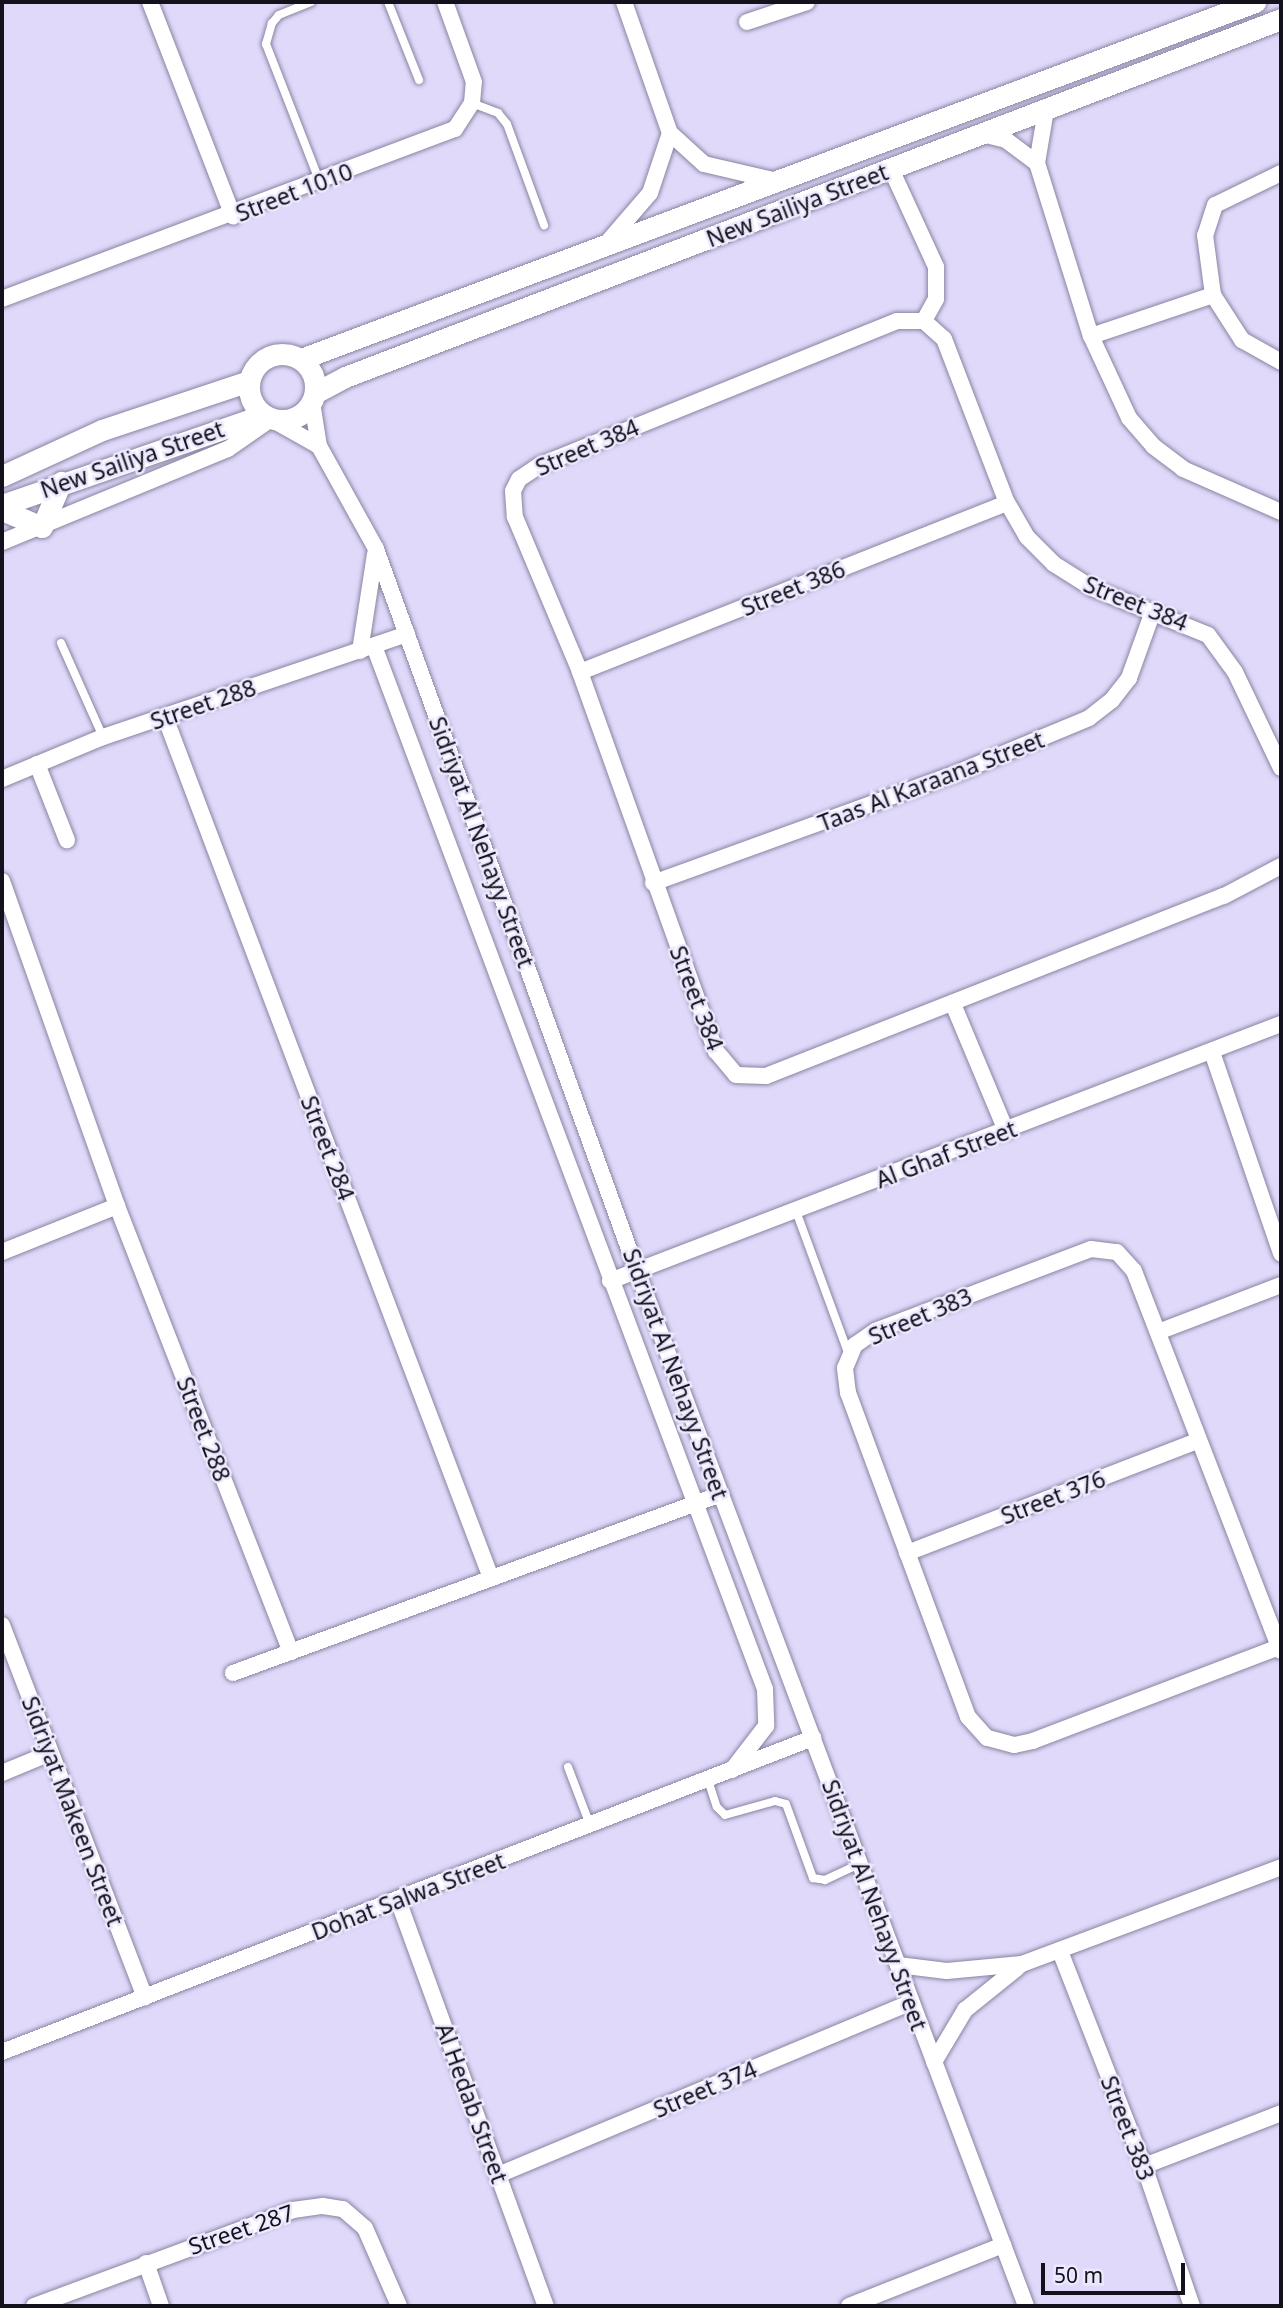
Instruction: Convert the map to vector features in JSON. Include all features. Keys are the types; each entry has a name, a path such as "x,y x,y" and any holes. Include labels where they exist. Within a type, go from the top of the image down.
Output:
{"street":[{"path":"150,2 233,216"},
{"path":"445,2 472,72 472,103"},
{"path":"624,2 670,133 704,164 773,180"},
{"name":"New Sailiya Street","path":"2,476 127,420 249,381 264,358 283,353 301,359 773,180 1255,2"},
{"path":"747,22 800,3"},
{"name":"New Sailiya Street","path":"2,507 61,482 267,417 299,416 313,398 358,372 1281,19"},
{"name":"Street 1010","path":"2,299 447,135 462,122 472,103"},
{"path":"1046,110 1037,163 1091,336 1129,418 1153,446 1183,470 1281,512"},
{"path":"606,244 650,193 670,133"},
{"path":"982,134 1006,141 1037,163"},
{"path":"891,169 937,275 936,299 923,321"},
{"path":"1281,173 1214,205 1205,235 1213,295 1242,340 1281,362"},
{"path":"1091,336 1213,295"},
{"name":"Street 384","path":"1281,768 1278,751 1218,644 1195,626 1152,614 1092,588 1054,564 1018,525 944,339 923,321 897,321 540,465 519,479 512,505 515,517 580,672 653,883 716,1051 736,1075 766,1076 1224,896 1281,866"},
{"path":"301,359 313,374 313,398"},
{"path":"249,381 251,400 267,417 319,446"},
{"name":"Sidriyat Al Nehayy Street","path":"313,398 319,446 376,549 637,1271 1026,2306"},
{"path":"2,542 228,449 267,417"},
{"path":"42,527 61,482"},
{"name":"Street 386","path":"580,672 1007,503"},
{"path":"2,507 42,527"},
{"path":"376,549 367,648 768,1701 761,1737 732,1770"},
{"name":"Taas Al Karaana Street","path":"653,883 957,774 1089,719 1112,700 1129,677 1152,614"},
{"name":"Street 288","path":"2,779 103,737 407,634"},
{"name":"Street 284","path":"165,718 491,1578"},
{"path":"37,764 67,840"},
{"name":"Street 288","path":"2,881 117,1206 291,1652"},
{"path":"953,1004 1006,1131"},
{"name":"Al Ghaf Street","path":"610,1281 1281,1024"},
{"path":"1212,1052 1281,1253"},
{"path":"2,1252 117,1206"},
{"name":"Street 383","path":"1104,1248 1127,1260 1158,1332 1280,1649 1033,1741 1005,1744 979,1732 968,1717 848,1393 844,1381 849,1355 875,1331 1091,1249 1104,1248"},
{"path":"1158,1332 1281,1285"},
{"name":"Street 376","path":"907,1553 1198,1441"},
{"path":"233,1673 721,1494"},
{"name":"Sidriyat Makeen Street","path":"2,1625 145,1998"},
{"name":"Dohat Salwa Street","path":"2,2052 813,1738"},
{"path":"2,1773 50,1753"},
{"path":"898,1965 960,1971 1021,1964 1281,1867"},
{"name":"Al Hedab Street","path":"398,1899 546,2306"},
{"name":"Street 383","path":"1060,1951 1144,2166 1192,2306"},
{"path":"934,2062 965,2010 1021,1964"},
{"name":"Street 374","path":"498,2175 911,2002"},
{"path":"1144,2166 1281,2113"},
{"name":"Street 287","path":"34,2306 293,2210 333,2207 355,2217 374,2240 399,2306"},
{"path":"849,2306 1003,2245"},
{"path":"146,2263 161,2306"}],"lane":[{"path":"311,2 279,15 266,44 320,183"},
{"path":"388,2 419,80"},
{"path":"472,103 486,106 507,124 544,225"},
{"path":"61,643 103,737"},
{"path":"796,1211 849,1355"},
{"path":"568,1767 590,1825"},
{"path":"708,1780 717,1807 725,1815 775,1801 786,1804 813,1878 825,1880 860,1864"}]}
